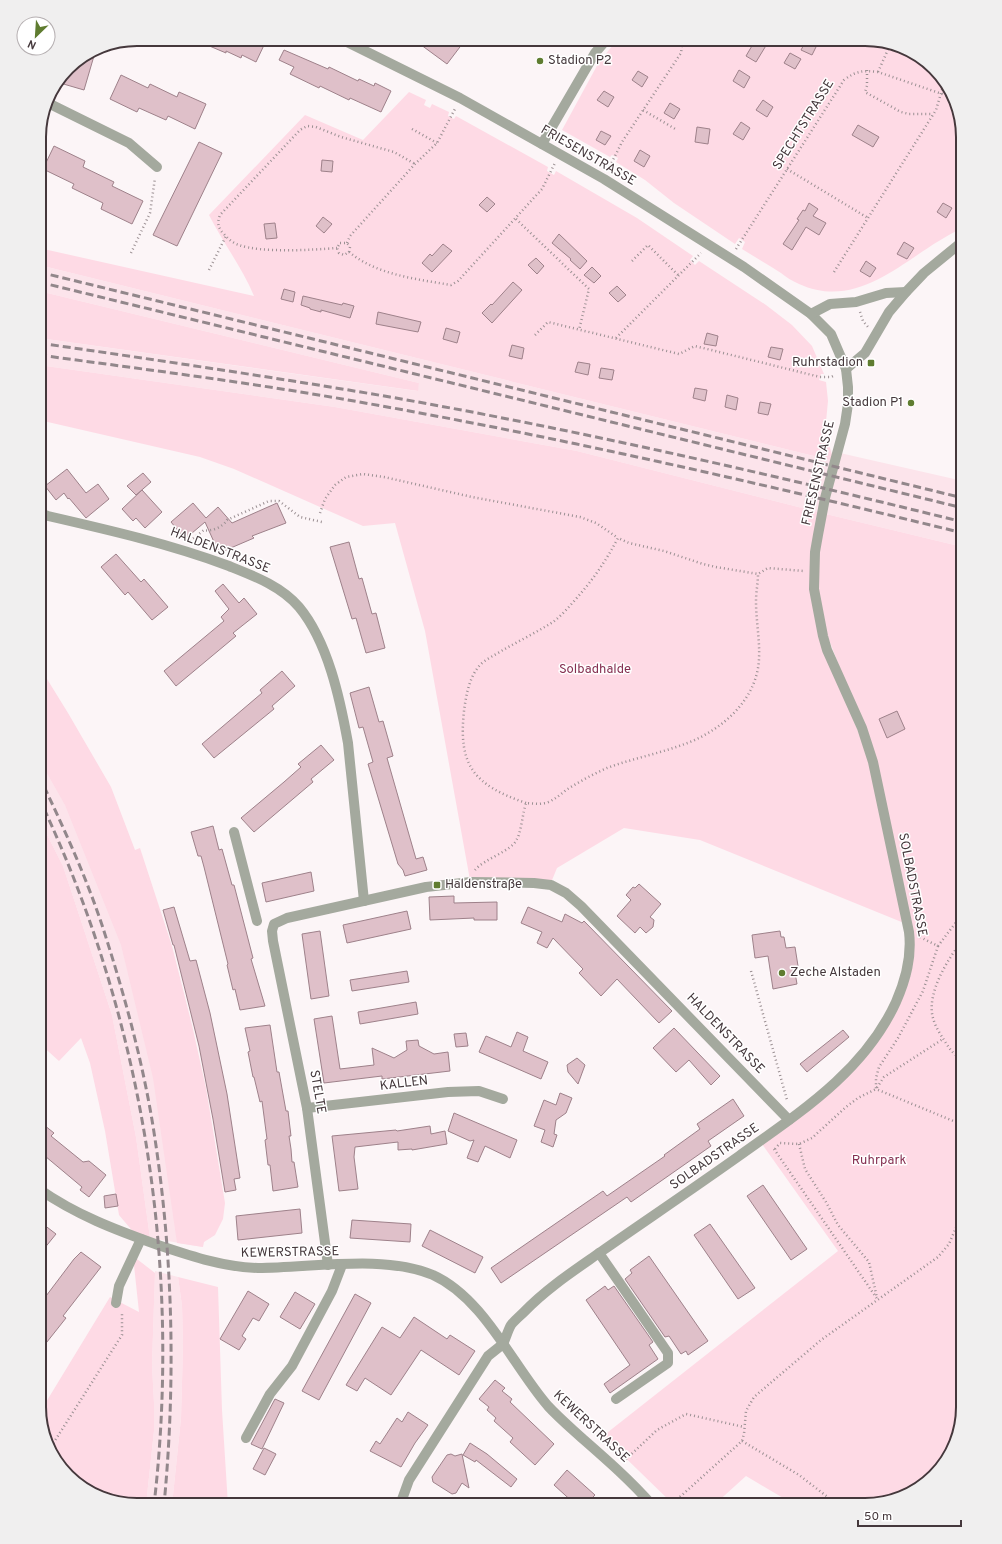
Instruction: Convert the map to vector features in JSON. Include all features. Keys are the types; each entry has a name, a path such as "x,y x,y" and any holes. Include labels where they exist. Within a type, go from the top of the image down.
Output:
{"street":[{"name":"FRIESENSTRASSE","path":"355,46 460,98 604,179 730,258 811,314 830,334 846,369 848,387 845,424 825,498 818,535"},
{"path":"542,144 595,53 601,46"},
{"path":"52,105 128,143 157,166"},
{"path":"846,369 865,353 889,312 906,292 924,273 956,248"},
{"path":"811,314 830,304 856,302 886,293 906,292"},
{"name":"HALDENSTRASSE","path":"46,515 183,549 233,568 278,589 299,607 317,634 326,658 335,685 348,743 364,901"},
{"name":"SOLBADSTRASSE","path":"503,1344 511,1325 531,1304 550,1288 790,1119 811,1103 848,1070 860,1058 878,1034 892,1009 905,977 910,956 909,932 873,762 862,728 828,650 816,605 814,572 818,535"},
{"path":"234,832 257,921"},
{"name":"HALDENSTRASSE","path":"274,924 286,918 426,887 471,882 551,885 566,893 597,921 790,1119"},
{"name":"STELTE","path":"274,924 272,931 273,941 307,1108 328,1265"},
{"name":"KALLEN","path":"307,1108 448,1092 479,1091 503,1099"},
{"name":"KEWERSTRASSE","path":"46,1194 67,1208 91,1220 141,1239 212,1262 231,1266 260,1268 342,1264 394,1265 433,1276 454,1288 472,1304 503,1344 539,1396 645,1498"},
{"path":"116,1303 119,1286 141,1239"},
{"path":"599,1253 668,1353 668,1363 616,1399"},
{"path":"246,1438 270,1394 292,1366 332,1291 342,1264"},
{"path":"403,1498 409,1480 488,1356 503,1344"}],"path":[{"path":"604,179 622,142 680,53 682,46"},
{"path":"878,72 888,49"},
{"path":"933,114 909,114 901,112 865,92 868,86 867,70 878,72 945,94"},
{"name":"SPECHTSTRASSE","path":"730,258 844,80 854,73 867,70"},
{"path":"834,272 936,110 942,89"},
{"path":"346,243 350,236 415,164 437,143 460,98"},
{"path":"643,110 677,130"},
{"path":"337,248 270,250 249,248 234,243 226,236 218,227 218,220 220,215 300,130 307,126 316,127 394,152 415,164"},
{"path":"412,129 437,143"},
{"path":"349,252 359,261 400,276 451,285 458,282 542,189 559,154"},
{"path":"131,253 150,213 157,166"},
{"path":"787,169 868,218"},
{"path":"516,219 588,289 579,330"},
{"path":"209,270 226,236"},
{"path":"337,248 340,243 346,243 350,247 349,252"},
{"path":"615,339 709,244"},
{"path":"632,261 648,245 679,276"},
{"path":"337,248 339,253 344,255 349,252"},
{"path":"856,302 863,320 875,336"},
{"path":"535,335 548,322 679,354 695,346 820,377 831,377 846,369"},
{"path":"320,513 328,492 340,481 356,475 374,475 472,497 589,519 618,538 629,543 664,551 703,564 758,574 768,568 814,572"},
{"path":"183,549 204,530 209,531 225,524 227,520 269,500 278,501 300,517 322,522"},
{"path":"618,538 594,578 566,610 553,621 487,660 477,669 470,685 463,723 467,761 478,776 489,786 505,795 526,802 546,804 580,782 604,769 683,745 697,739 732,715 750,694 757,672 759,652 756,602 758,574"},
{"path":"471,882 473,873 480,865 502,852 517,840 526,802"},
{"path":"876,1089 876,1078 879,1067 898,1038 923,991 938,946 956,922"},
{"path":"909,932 938,946"},
{"path":"956,948 940,975 932,1001 933,1017 943,1039 953,1054 956,1056"},
{"path":"751,972 790,1119"},
{"path":"775,1149 780,1144 799,1144 812,1138 834,1117 858,1098 876,1089 884,1077 943,1039"},
{"path":"876,1089 956,1122"},
{"path":"761,1140 771,1148 775,1149 878,1300"},
{"path":"799,1144 805,1169 826,1202 838,1225 869,1262 878,1300"},
{"path":"679,1498 742,1441 746,1411 754,1397 793,1362 821,1340 938,1257 949,1244 956,1231"},
{"path":"53,1443 122,1335 122,1310 116,1303"},
{"path":"616,1469 657,1430 686,1414 744,1427"},
{"path":"742,1441 799,1475 829,1498"}],"shaded area":[{"path":"46,267 834,461 822,513 577,451 335,407 46,366 46,339 417,391 419,383 46,293"},
{"path":"840,453 956,479 956,545 826,514"},
{"path":"46,717 86,780 203,1247 150,1238 136,1137 112,1015 63,866 46,833"},
{"path":"155,1271 178,1277 182,1306 183,1345 181,1418 173,1498 147,1498 154,1431 152,1365"}],"green space":[{"path":"612,46 871,46 905,55 916,61 933,77 944,92 953,113 956,137 956,232 943,238 885,276 865,285 844,291 822,291 794,282 742,249 745,242 739,238 735,244 674,203 645,180 616,162 618,158 612,155 610,157 562,130 599,62"},
{"path":"409,92 426,100 424,105 430,108 432,104 449,112 448,116 454,119 456,116 548,167 547,171 554,175 556,171 637,218 693,256 690,260 695,265 699,261 766,305 792,325 812,346 824,374 821,374 819,380 826,382 828,401 825,432 834,461 46,267 46,250 254,296 244,275 209,215 305,115 363,140"},
{"path":"46,293 419,383 418,391 46,339"},
{"name":"Solbadhalde","path":"46,366 335,407 577,451 822,513 814,552 821,637 870,762 904,923 700,840 624,828 557,868 550,885 470,880 425,631 395,523 363,526 234,469 200,457 46,422"},
{"name":"Ruhrpark","path":"826,514 956,545 955,1419 949,1442 937,1462 920,1479 910,1486 889,1495 865,1498 783,1498 746,1476 722,1498 667,1498 603,1436 838,1251 762,1144 835,1087 862,1062 885,1024 898,997 912,930 868,740 826,632 819,605 819,553"},
{"path":"46,677 111,787 135,850 140,848 172,946 206,1088 225,1203 223,1219 215,1235 204,1242 203,1247 177,1243 153,1078 121,945 65,805 46,771"},
{"path":"46,833 63,866 112,1015 136,1137 150,1238 135,1234 119,1215 105,1131 90,1063 81,1038 59,1061 46,1049"},
{"path":"133,1256 155,1273 152,1365 154,1431 147,1498 131,1498 97,1489 86,1483 69,1467 58,1452 49,1431 46,1402 110,1297 139,1312"},
{"path":"178,1277 218,1287 222,1410 228,1498 173,1498 181,1418 183,1345 182,1306"}],"building":[{"path":"210,46 264,46 256,62 242,55 241,58 226,51 226,53"},
{"path":"423,46 461,46 447,64"},
{"path":"752,46 766,46 756,62 746,56"},
{"path":"803,46 816,46 812,55 801,50"},
{"path":"284,50 328,69 329,67 358,81 359,79 374,86 375,83 391,91 381,112 350,98 349,100 320,86 319,88 290,74 294,67 279,60"},
{"path":"790,53 801,59 795,69 784,63"},
{"path":"94,57 84,90 63,84 86,61"},
{"path":"739,70 750,77 744,88 733,81"},
{"path":"638,71 648,77 642,87 632,80"},
{"path":"121,75 148,88 150,84 177,97 179,92 206,104 195,129 168,116 166,120 139,108 137,112 110,99"},
{"path":"604,91 614,97 608,107 597,100"},
{"path":"763,100 773,107 767,117 756,110"},
{"path":"670,103 680,109 674,119 664,113"},
{"path":"741,122 750,128 743,140 733,134"},
{"path":"858,125 879,137 873,147 852,135"},
{"path":"697,127 710,129 708,144 695,142"},
{"path":"601,131 611,136 605,145 596,140"},
{"path":"199,142 222,153 177,246 153,235"},
{"path":"54,146 85,161 83,167 114,182 112,186 143,201 132,224 101,209 103,203 72,188 74,184 46,170 46,163"},
{"path":"640,150 650,156 644,167 634,161"},
{"path":"322,160 333,161 332,172 321,171"},
{"path":"487,197 495,204 487,212 479,205"},
{"path":"809,203 818,209 813,216 826,223 819,235 806,227 792,250 783,244 799,220 797,219 803,210 805,211"},
{"path":"943,203 952,208 946,218 937,212"},
{"path":"323,217 332,224 324,233 316,226"},
{"path":"275,223 277,238 266,239 264,224"},
{"path":"559,234 587,261 580,269 570,260 571,259 552,243"},
{"path":"904,242 914,248 907,259 897,254"},
{"path":"443,244 452,251 432,272 422,263 430,254 432,256"},
{"path":"536,258 544,266 537,274 528,265"},
{"path":"866,261 876,268 870,277 860,271"},
{"path":"592,267 601,276 594,283 584,275"},
{"path":"513,282 522,290 492,323 482,313 491,304 492,305"},
{"path":"617,286 626,295 618,302 609,293"},
{"path":"284,289 295,292 293,302 281,299"},
{"path":"303,296 342,305 343,303 354,306 350,318 321,310 321,312 301,305"},
{"path":"378,312 421,322 418,332 376,324"},
{"path":"446,328 460,332 457,343 443,339"},
{"path":"707,333 718,336 716,346 704,344"},
{"path":"512,345 524,348 522,359 509,356"},
{"path":"771,347 783,349 780,360 768,357"},
{"path":"578,362 590,364 588,375 575,372"},
{"path":"601,368 614,370 612,380 599,378"},
{"path":"695,388 707,390 705,401 693,398"},
{"path":"727,395 738,398 736,410 725,407"},
{"path":"760,402 771,404 768,415 758,413"},
{"path":"67,469 86,493 98,484 109,499 86,518 64,493 56,500 46,485"},
{"path":"143,473 151,482 136,495 127,486"},
{"path":"142,490 162,512 145,528 136,518 133,521 122,509"},
{"path":"193,503 206,518 218,507 232,523 277,503 286,523 252,536 254,538 219,553 205,522 185,539 171,522"},
{"path":"349,542 359,579 362,578 372,614 376,613 385,648 366,653 356,618 352,619 330,547"},
{"path":"116,554 141,582 144,579 168,607 152,620 128,592 125,595 101,567"},
{"path":"223,584 239,603 244,598 257,614 233,633 236,636 176,686 164,671 224,621 221,617 229,609 215,591"},
{"path":"282,671 295,686 272,706 274,709 214,758 202,744 262,693 260,690"},
{"path":"369,687 379,722 383,721 393,756 387,758 416,859 423,857 427,870 405,876 403,870 398,864 368,764 373,762 363,727 359,728 350,693"},
{"path":"897,711 905,729 887,738 879,719"},
{"path":"321,745 334,760 311,779 313,782 254,832 241,818 301,767 298,764"},
{"path":"213,826 219,850 222,849 232,885 234,885 253,958 251,959 265,1006 240,1010 235,989 233,990 204,867 201,856 198,856 191,832"},
{"path":"311,872 314,891 266,902 262,883"},
{"path":"639,884 661,904 650,917 654,920 653,927 646,933 640,927 635,933 617,916 631,900 626,895 633,887 635,888"},
{"path":"454,896 454,903 497,902 497,920 474,920 474,918 430,920 429,897"},
{"path":"174,907 190,961 196,960 210,1013 227,1094 240,1178 234,1179 236,1190 225,1192 199,1046 174,945 163,910"},
{"path":"528,907 562,922 565,914 582,923 584,921 672,1011 659,1023 617,979 601,996 579,973 583,969 553,938 547,948 537,943 542,932 521,923"},
{"path":"407,911 411,929 347,943 343,925"},
{"path":"320,931 329,996 311,999 302,934"},
{"path":"780,931 781,937 784,937 786,948 795,947 798,966 794,967 797,984 773,989 768,956 755,958 752,935"},
{"path":"407,971 409,982 352,991 350,980"},
{"path":"416,1002 418,1014 360,1024 358,1012"},
{"path":"332,1016 340,1069 374,1065 372,1048 394,1058 407,1050 406,1041 418,1040 419,1046 434,1054 448,1052 450,1071 382,1079 382,1076 324,1083 314,1019"},
{"path":"270,1025 277,1072 279,1072 286,1111 288,1111 292,1162 294,1162 298,1187 273,1191 270,1165 268,1165 265,1140 267,1139 262,1101 260,1102 253,1077 248,1052 250,1051 245,1028"},
{"path":"674,1028 720,1076 711,1085 689,1060 676,1072 653,1048"},
{"path":"843,1030 849,1037 807,1072 800,1064"},
{"path":"517,1032 528,1037 523,1051 548,1062 541,1079 479,1052 486,1036 511,1047"},
{"path":"466,1033 468,1046 456,1047 454,1034"},
{"path":"577,1058 585,1065 578,1084 568,1072 567,1065"},
{"path":"560,1093 572,1098 566,1113 556,1120 554,1134 557,1135 553,1147 541,1142 545,1130 534,1126 544,1100 556,1105"},
{"path":"733,1099 744,1116 708,1141 711,1146 631,1202 627,1197 501,1283 491,1268 603,1191 607,1196 665,1156 664,1155 700,1129 697,1124"},
{"path":"454,1113 517,1140 510,1158 485,1146 478,1162 467,1158 474,1140 470,1141 448,1131"},
{"path":"430,1126 431,1134 445,1131 447,1144 412,1150 398,1150 398,1142 355,1147 354,1157 358,1189 339,1191 332,1136 397,1131"},
{"path":"46,1127 54,1133 51,1136 83,1162 89,1161 106,1175 89,1197 80,1190 82,1187 46,1157"},
{"path":"763,1185 807,1249 791,1260 747,1196"},
{"path":"116,1194 118,1206 105,1208 104,1196"},
{"path":"300,1209 302,1233 238,1240 236,1216"},
{"path":"352,1220 411,1224 410,1242 350,1238"},
{"path":"710,1224 755,1288 738,1299 694,1235"},
{"path":"46,1226 56,1234 46,1246"},
{"path":"430,1230 483,1257 475,1273 422,1246"},
{"path":"81,1252 101,1267 63,1316 66,1318 46,1343 46,1296"},
{"path":"649,1256 708,1341 688,1355 686,1351 681,1354 669,1336 665,1337 625,1279 632,1273 630,1270"},
{"path":"605,1286 608,1290 614,1286 653,1342 649,1345 658,1359 610,1393 604,1384 630,1365 586,1300"},
{"path":"248,1291 269,1304 259,1321 253,1318 242,1336 246,1339 239,1350 220,1339"},
{"path":"295,1292 315,1304 300,1329 280,1317"},
{"path":"355,1294 371,1303 319,1400 302,1391"},
{"path":"414,1317 447,1339 450,1335 475,1351 459,1375 421,1350 391,1395 365,1378 357,1391 346,1385 382,1327 400,1338"},
{"path":"495,1380 505,1388 502,1391 512,1399 510,1402 554,1444 535,1465 510,1442 513,1438 494,1421 496,1418 487,1410 489,1407 479,1399"},
{"path":"275,1399 284,1403 262,1449 251,1444"},
{"path":"408,1412 428,1425 415,1443 401,1467 370,1451 376,1441 380,1444 397,1418 402,1422"},
{"path":"470,1443 487,1454 517,1479 511,1487 476,1460 475,1462 463,1455"},
{"path":"264,1448 276,1454 265,1475 253,1469"},
{"path":"451,1454 455,1456 462,1454 469,1488 462,1483 456,1493 452,1494 433,1482 432,1477 447,1455"},
{"path":"567,1470 595,1495 592,1498 568,1498 554,1485"}],"railway":[{"path":"46,274 956,496"},
{"path":"46,284 956,506"},
{"path":"46,344 171,362 462,410 678,455 820,487 956,520"},
{"path":"46,356 271,387 503,429 657,461 956,531"},
{"path":"46,791 73,849 102,925 131,1024 149,1101 160,1173 165,1220 170,1315 170,1410 165,1498"},
{"path":"46,814 75,881 105,967 128,1054 146,1143 157,1233 162,1324 161,1414 155,1498"}],"place":[{"name":"Stadion P2","path":"540,61"},
{"name":"Ruhrstadion","path":"871,363"},
{"name":"Stadion P1","path":"911,403"},
{"name":"Haldenstraße","path":"437,885"},
{"name":"Zeche Alstaden","path":"782,973"}]}
